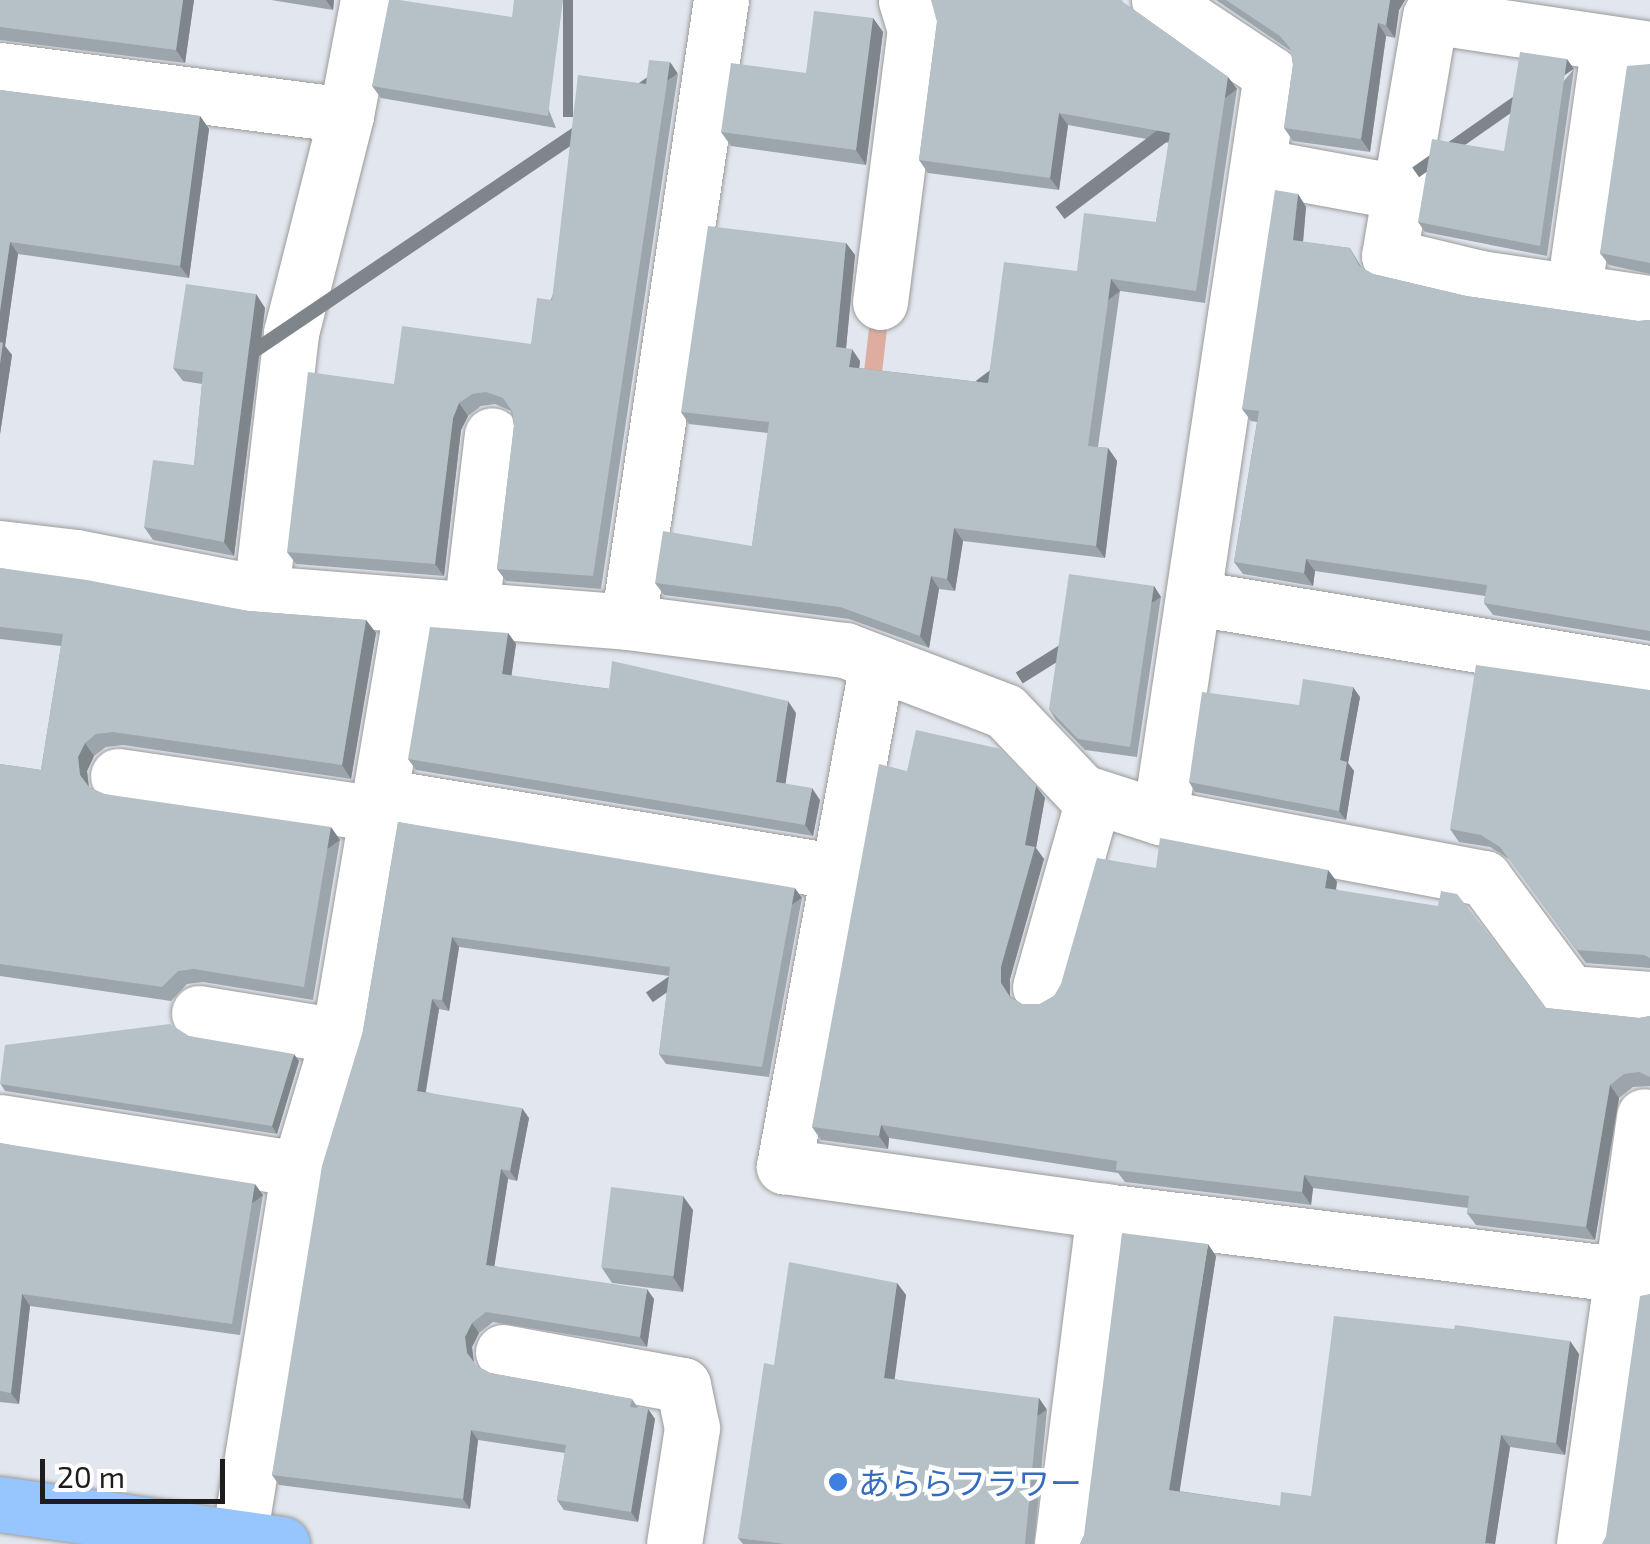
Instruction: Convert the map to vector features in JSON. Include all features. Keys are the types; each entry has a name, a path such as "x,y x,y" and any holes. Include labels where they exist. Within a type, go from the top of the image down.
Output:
{"main road":[{"path":"0,1504 260,1541"}],"street":[{"path":"261,593 292,333 346,115 368,0"},
{"path":"628,622 722,0"},
{"path":"880,302 914,30 906,0"},
{"path":"1159,0 1271,74 1160,816"},
{"path":"1574,289 1630,46 1552,17 1430,16 1389,256 1480,278 1650,303"},
{"path":"0,70 346,115"},
{"path":"1258,166 1400,192"},
{"path":"471,610 492,435"},
{"path":"0,548 76,556 261,593 628,622 845,650 1006,711 1082,792 1160,816 1484,878 1569,993 1650,999"},
{"path":"1195,598 1650,673"},
{"path":"260,1541 299,1168 339,1036 412,605"},
{"path":"877,663 784,1166 1104,1211 1636,1276"},
{"path":"118,776 378,805 838,872"},
{"path":"1040,987 1094,796"},
{"path":"199,1013 339,1036"},
{"path":"1584,1544 1636,1276 1644,1116"},
{"path":"0,1122 299,1168"},
{"path":"1062,1544 1104,1211"},
{"path":"502,1352 683,1385 692,1428 674,1544"}],"building":[{"path":"0,0 183,0 176,50 0,27"},
{"path":"389,0 512,17 514,0 563,0 548,116 372,86"},
{"path":"931,0 1122,0 1228,77 1196,291 1111,279 1088,446 1108,448 1096,546 954,528 947,579 931,576 920,636 840,607 655,583 663,531 752,546 769,422 681,412 708,226 846,243 836,347 852,349 849,367 988,383 1004,262 1077,271 1084,213 1156,222 1170,133 1059,113 1050,178 919,160 937,22"},
{"path":"1226,0 1390,0 1386,25 1378,23 1361,139 1284,128 1293,65 1290,48 1280,36"},
{"path":"814,11 873,18 856,150 721,132 731,63 806,73"},
{"path":"1520,52 1567,59 1540,246 1418,222 1432,139 1504,151"},
{"path":"649,60 670,62 593,576 497,569 514,426 512,411 503,398 486,392 472,394 459,403 453,418 435,564 287,552 308,372 394,384 402,326 531,344 537,298 552,300 578,75 646,84"},
{"path":"1650,64 1650,263 1600,253 1627,66"},
{"path":"0,90 200,116 180,266 10,242 0,311"},
{"path":"1275,190 1298,194 1293,240 1350,248 1359,266 1373,274 1466,296 1650,320 1650,631 1484,603 1487,585 1306,559 1304,573 1234,562 1259,411 1242,409"},
{"path":"186,284 256,294 224,542 144,527 153,460 194,465 203,372 173,368"},
{"path":"0,568 87,580 248,611 366,620 342,765 113,732 96,734 85,743 78,757 80,775 90,788 104,794 331,827 304,987 194,969 178,971 162,987 0,964 0,764 41,770 63,634 0,627"},
{"path":"1069,574 1154,586 1130,747 1078,739 1049,709"},
{"path":"430,627 508,633 502,674 609,689 612,661 788,701 776,782 812,788 805,825 408,759"},
{"path":"1476,665 1650,690 1650,958 1577,950 1500,847 1481,835 1450,829"},
{"path":"1303,679 1353,687 1340,760 1347,762 1339,811 1189,782 1202,692 1299,705"},
{"path":"916,730 1001,749 1036,786 1025,845 1035,847 1001,967 1001,983 1010,997 1022,1004 1040,1004 1054,996 1061,984 1097,858 1156,868 1160,838 1328,870 1325,888 1438,906 1441,891 1457,894 1546,1008 1650,1016 1650,1077 1639,1072 1624,1074 1610,1085 1586,1227 1467,1213 1469,1196 1304,1175 1302,1192 1116,1170 1117,1161 881,1125 879,1136 812,1127 879,764 907,771"},
{"path":"398,822 795,888 762,1067 659,1054 670,967 452,937 442,1000 432,999 417,1091 522,1108 510,1171 501,1169 486,1265 647,1289 640,1337 486,1312 472,1323 465,1337 467,1353 477,1366 490,1373 632,1399 630,1407 648,1409 631,1512 557,1500 566,1445 471,1430 463,1499 272,1475 322,1166 363,1031"},
{"path":"170,1024 189,1036 294,1054 272,1126 0,1084 5,1045"},
{"path":"0,1143 255,1184 232,1324 22,1294 11,1393 0,1391"},
{"path":"611,1187 683,1196 674,1276 601,1267"},
{"path":"1122,1233 1208,1244 1169,1490 1280,1506 1281,1492 1311,1496 1334,1316 1454,1329 1455,1325 1570,1341 1556,1443 1501,1435 1485,1543 1494,1544 1080,1544"},
{"path":"789,1262 897,1283 884,1378 1039,1398 1025,1544 786,1544 738,1538 764,1363 774,1365"},
{"path":"1650,1294 1650,1544 1602,1544 1640,1296"}],"waterway":[{"path":"871,390 880,311"}],"place":[{"name":"あららフラワー","path":"838,1482"}]}
